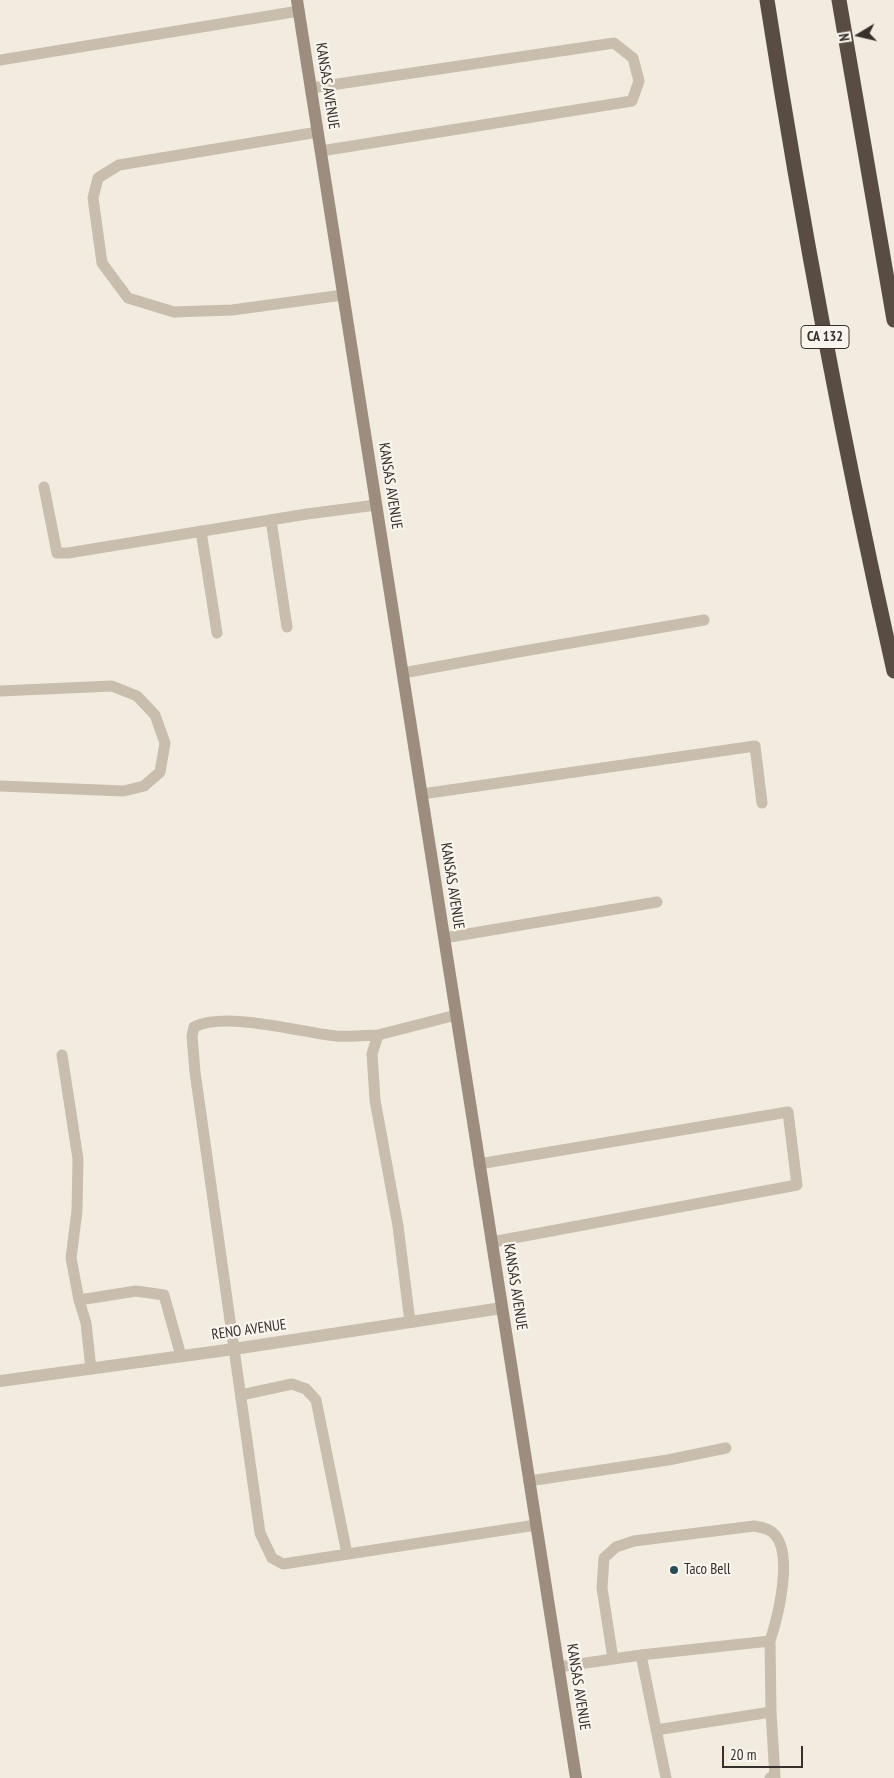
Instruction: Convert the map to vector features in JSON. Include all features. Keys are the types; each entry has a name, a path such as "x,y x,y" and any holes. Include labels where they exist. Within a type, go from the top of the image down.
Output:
{"highway":[{"name":"CA 132","path":"767,0 796,180 835,393 894,671"},
{"path":"839,0 894,320"}],"main road":[{"name":"KANSAS AVENUE","path":"298,5 576,1778"}],"street":[{"name":"RENO AVENUE","path":"0,1381 234,1350 502,1308"}],"lane":[{"path":"0,60 298,5"},
{"path":"311,88 614,43 633,58 639,81 632,101 321,151"},
{"path":"318,132 118,165 98,178 93,198 102,263 128,298 174,312 232,310 343,295"},
{"path":"44,487 57,553 68,553 376,505"},
{"path":"271,520 287,627"},
{"path":"201,531 217,632"},
{"path":"403,673 704,620"},
{"path":"0,691 112,686 137,696 155,715 165,744 160,772 144,786 124,791 0,786"},
{"path":"422,794 755,746 762,803"},
{"path":"444,938 657,902"},
{"path":"456,1015 378,1035 338,1036 226,1020 203,1023 194,1027 192,1036 195,1072 260,1534 272,1558 283,1564 536,1525"},
{"path":"378,1035 372,1054 375,1100 398,1226 410,1322"},
{"path":"62,1055 78,1159 77,1211 71,1258 79,1300 86,1322 91,1368"},
{"path":"479,1164 788,1112 797,1185 492,1242"},
{"path":"79,1300 136,1291 164,1294 181,1356"},
{"path":"241,1394 292,1384 306,1389 316,1400 347,1554"},
{"path":"529,1481 668,1460 726,1448"},
{"path":"613,1659 602,1588 604,1558 616,1547 634,1541 754,1526 772,1531 781,1543 784,1562 781,1596 776,1624 770,1641 774,1778"},
{"path":"558,1666 641,1654 770,1641"},
{"path":"641,1654 666,1778"},
{"path":"656,1730 771,1712"}],"place":[{"name":"Taco Bell","path":"674,1570"}]}
